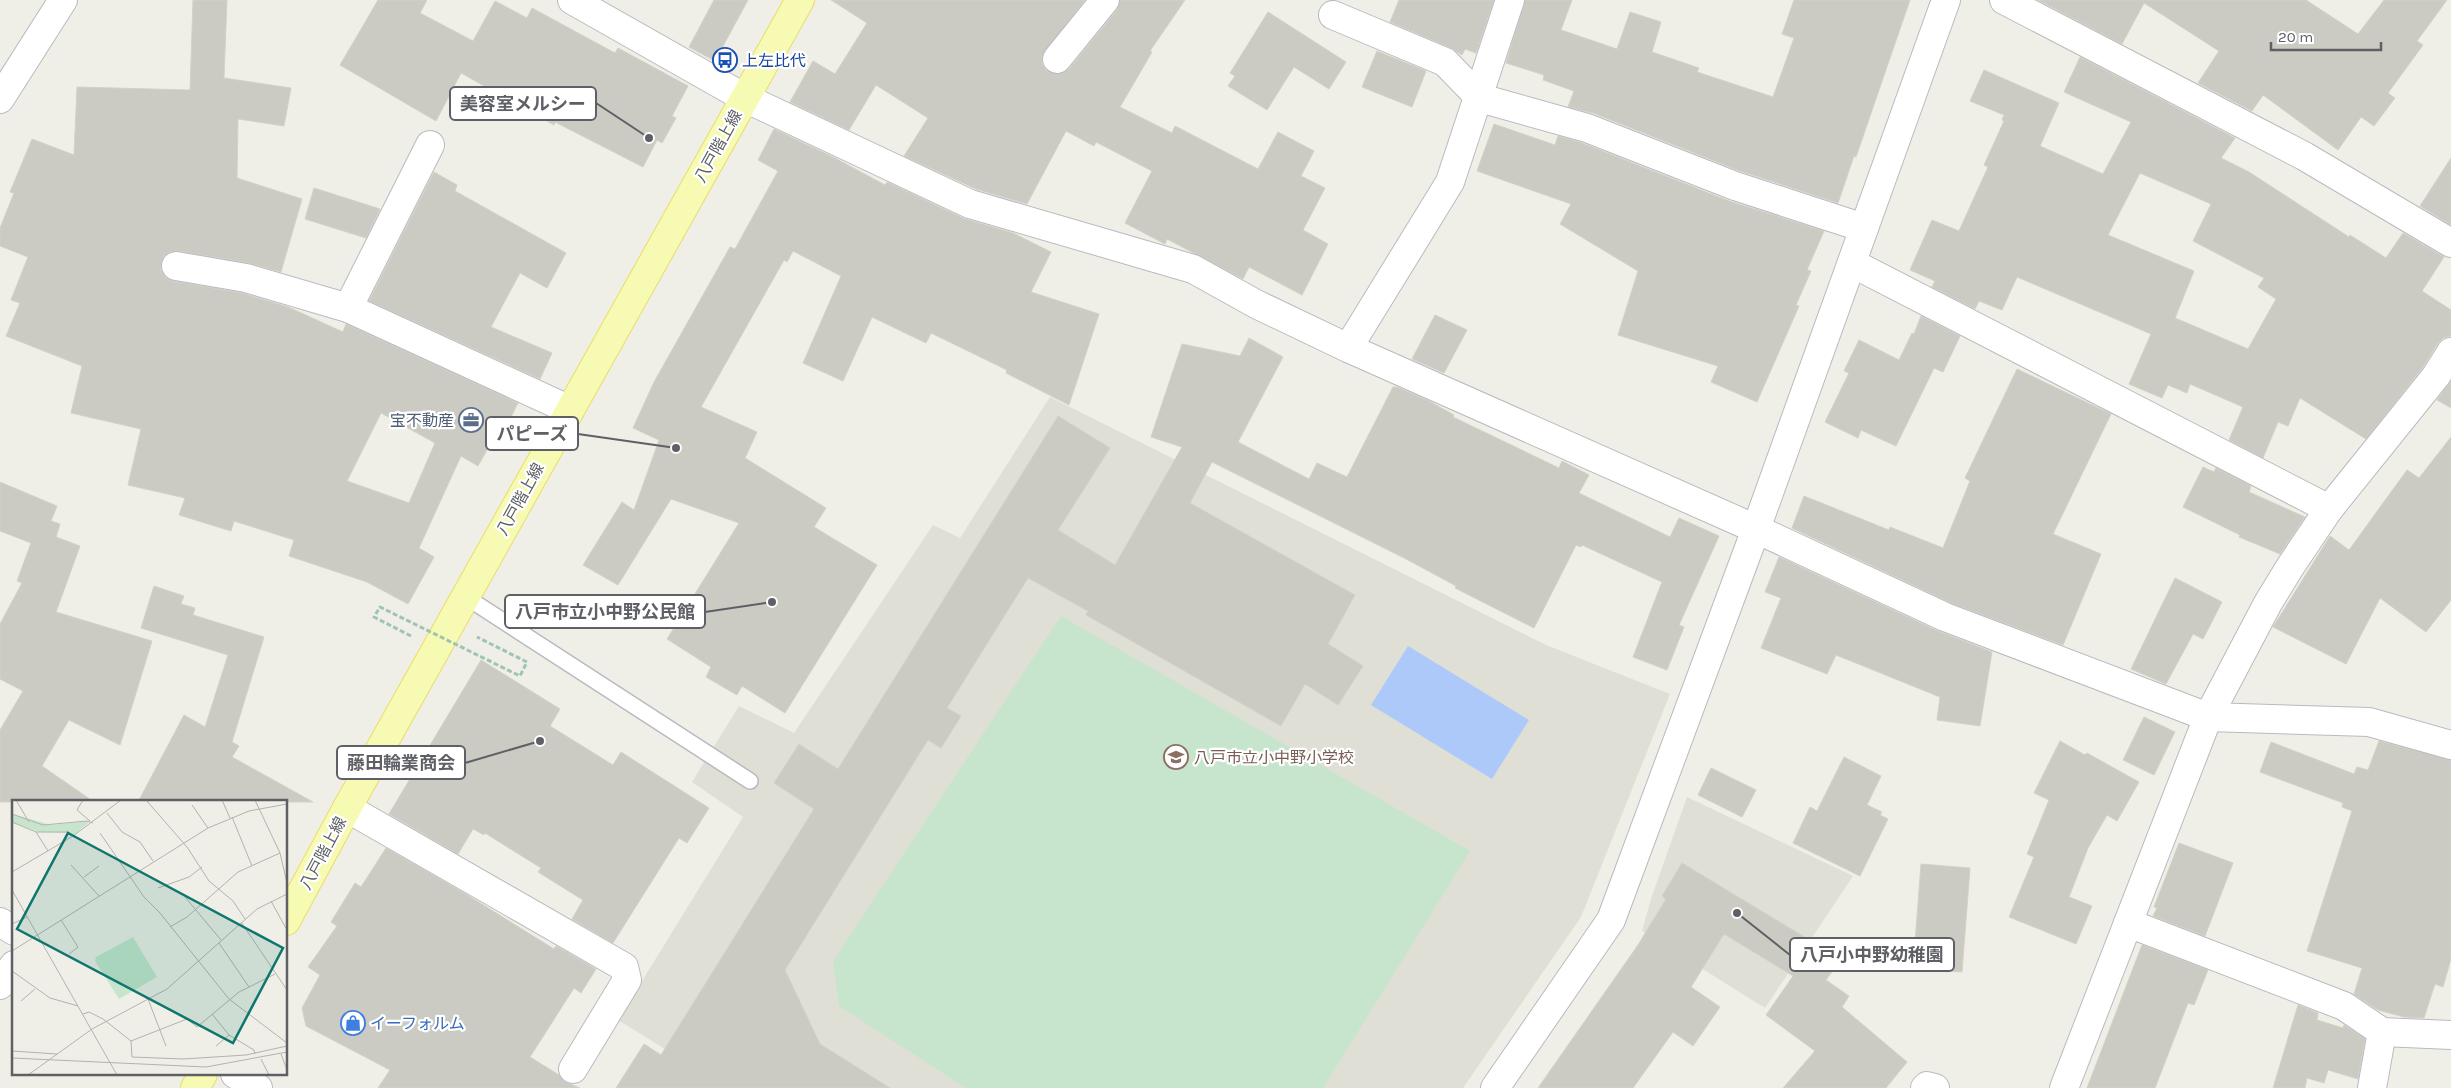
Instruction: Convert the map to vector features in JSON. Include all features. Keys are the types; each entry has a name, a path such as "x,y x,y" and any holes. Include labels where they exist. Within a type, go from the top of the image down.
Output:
{"main road":[{"name":"八戸階上線","path":"288,917 800,0"},
{"path":"195,1088 202,1076"}],"street":[{"path":"572,0 745,98 970,204 1193,269 1256,304 1348,348 1756,530 1945,617 2208,717 2370,722 2451,745"},
{"path":"1057,59 1105,0"},
{"path":"1348,348 1450,182 1480,98 1510,0"},
{"path":"1495,1088 1611,920 1756,530 1946,0"},
{"path":"2004,0 2304,156 2451,242"},
{"path":"0,99 59,1"},
{"path":"1333,15 1445,62 1480,98 1587,128 1735,186 1864,228"},
{"path":"348,308 430,145"},
{"path":"1852,263 2329,509"},
{"path":"176,266 246,278 348,308 570,410"},
{"path":"2064,1088 2208,717 2268,604 2329,509 2436,376 2451,352"},
{"path":"348,808 624,967 627,980 573,1068"},
{"path":"0,922 12,930"},
{"path":"2128,923 2344,1006 2382,1032 2451,1035"},
{"path":"0,985 12,968"},
{"path":"2372,1088 2382,1032"},
{"path":"238,1076 258,1088"},
{"path":"1926,1088 1927,1086 1935,1088"}],"lane":[{"path":"466,597 750,781"}],"path":[{"path":"410,636 374,618 380,607 520,676 526,662 478,637"}],"shaded area":[{"name":"八戸市立小中野小学校","path":"1050,397 1546,645 1670,694 1581,917 1463,1088 728,1088 618,1020 743,817 692,782 739,706 794,733 933,525 960,538"},
{"path":"1687,797 1853,876 1765,1008 1642,931 1652,896"}],"green space":[{"path":"1061,616 1470,851 1323,1088 966,1088 839,1006 833,961"}],"water":[{"path":"1408,646 1529,720 1492,779 1371,705"}],"building":[{"path":"193,0 227,0 224,78 291,88 284,126 238,119 237,178 302,199 281,272 249,263 178,251 170,252 164,256 161,271 166,278 173,281 242,293 288,307 343,332 346,324 518,403 508,423 503,421 478,466 461,456 419,548 434,557 408,604 367,582 289,556 294,540 234,521 231,531 179,515 185,498 128,485 141,429 71,413 82,366 6,336 20,303 11,300 28,257 0,246 0,228 14,193 10,192 32,139 74,155 77,87 190,90","holes":["381,413 435,443 409,503 347,481"]},
{"path":"378,0 427,0 420,13 473,41 495,1 527,18 532,8 615,53 618,48 688,86 672,116 676,118 662,143 657,140 643,167 555,122 554,125 461,73 436,121 340,65"},
{"path":"714,0 748,0 715,61 689,47"},
{"path":"831,0 1085,0 1042,56 1042,64 1047,71 1055,74 1063,73 1069,69 1117,10 1120,0 1185,0 1150,51 1152,52 1120,107 1172,133 1175,126 1258,169 1278,132 1314,151 1301,176 1325,188 1303,230 1328,244 1302,295 1249,267 1243,279 1167,239 1165,244 1125,223 1152,171 1096,142 1094,146 1066,131 1027,204 976,189 904,156 928,118 876,85 849,130 790,102 813,61 835,74 867,23"},
{"path":"1399,0 1494,0 1476,53 1465,49 1462,55 1451,48 1390,22"},
{"path":"1525,0 1572,0 1561,30 1617,49 1630,12 1661,22 1652,52 1699,68 1697,72 1773,97 1794,38 1782,34 1794,0 1910,0 1856,157 1854,156 1838,203 1740,171 1593,113 1568,107 1574,91 1543,80 1544,75 1506,63"},
{"path":"2038,0 2306,0 2358,34 2384,0 2447,0 2417,41 2423,45 2388,93 2395,98 2374,126 2361,117 2338,150 2263,95 2252,111 2198,83 2219,51 2144,3 2122,44"},
{"path":"1268,12 1346,62 1329,89 1294,67 1267,110 1228,86 1235,76 1230,73"},
{"path":"1377,51 1426,71 1412,107 1362,87"},
{"path":"2080,57 2235,138 2221,158 2249,172 2349,237 2350,235 2386,258 2403,233 2444,257 2422,291 2451,310 2451,336 2443,338 2438,343 2423,367 2366,439 2300,398 2288,426 2278,422 2263,458 2229,440 2243,407 2190,384 2187,393 2168,385 2162,398 2129,384 2151,334 2017,277 2002,310 1979,301 1975,309 1932,287 1935,281 1910,270 1932,220 1959,231 1988,167 1984,165 2004,121 2002,120 2004,115 1970,101 1984,70 2059,103 2040,146 2103,174 2131,122 2064,92","holes":["2140,173 2211,204 2193,241 2264,278 2258,287 2276,299 2248,349 2175,318 2194,271 2108,235"]},
{"path":"1494,124 1555,145 1558,136 1582,143 1729,201 1824,231 1807,270 1811,271 1796,305 1799,306 1757,402 1711,382 1718,366 1618,335 1638,271 1560,224 1571,204 1477,171"},
{"path":"774,129 833,157 885,185 887,182 965,219 1013,233 1051,252 1031,292 1099,314 1069,405 1006,373 1007,370 931,333 926,343 872,317 843,381 803,363 841,276 793,251 787,262 784,260 701,407 757,432 745,458 826,508 814,527 877,565 785,713 742,686 737,695 706,677 711,667 667,639 739,523 671,499 618,585 583,565 622,502 634,510 659,440 633,428 654,382 730,247 735,249 778,171 758,160"},
{"path":"2451,158 2451,225 2420,206"},
{"path":"434,172 457,185 455,191 566,253 547,288 520,273 491,327 552,353 540,379 369,301"},
{"path":"314,188 380,209 366,238 305,219"},
{"path":"1435,315 1467,330 1444,373 1412,359"},
{"path":"1921,316 1960,336 1943,372 1934,368 1896,446 1861,430 1858,438 1825,422 1849,373 1844,371 1859,340 1899,360 1912,333 1914,334"},
{"path":"1249,338 1283,357 1238,442 1309,479 1317,463 1347,477 1393,387 1397,387 1429,401 1454,415 1453,417 1559,468 1562,461 1589,475 1579,493 1670,537 1679,518 1719,536 1679,625 1684,627 1667,670 1633,657 1662,582 1582,545 1581,547 1576,545 1534,628 1455,588 1456,586 1408,560 1212,462 1190,503 1355,595 1328,644 1363,666 1338,705 1305,684 1281,726 1086,615 1088,611 1028,578 947,708 961,716 941,748 928,740 785,970 820,1044 890,1088 616,1088 644,1044 661,1055 814,809 774,783 799,744 838,769 1058,416 1110,448 1058,530 1115,565 1182,447 1151,437 1182,344 1240,356"},
{"path":"2017,369 2111,414 2053,534 2101,554 2063,645 1951,603 1792,528 1804,496 1889,530 1890,527 1943,548 1970,481 1965,478"},
{"path":"2451,381 2451,408 2437,400"},
{"path":"2451,437 2451,600 2426,632 2380,598 2346,664 2273,627 2330,536 2349,550 2407,470 2419,478"},
{"path":"2203,467 2214,472 2216,468 2251,486 2249,492 2305,517 2280,554 2239,537 2240,535 2183,507"},
{"path":"0,482 57,506 51,521 60,524 56,537 80,546 56,612 152,641 120,745 69,720 42,766 91,800 12,800 12,802 0,802 0,730 23,691 0,679 0,624 22,583 17,581 31,543 0,531"},
{"path":"1779,557 1938,631 1992,652 1980,726 1937,720 1940,697 1836,655 1827,674 1761,648 1781,598 1765,592"},
{"path":"2175,578 2222,602 2203,639 2193,634 2166,684 2131,669"},
{"path":"154,586 184,596 181,604 195,608 193,615 264,637 232,742 239,746 232,757 313,802 288,802 288,800 139,800 184,715 205,727 228,655 141,628"},
{"path":"481,660 560,709 550,726 613,765 621,752 709,808 687,843 679,838 613,943 572,919 583,900 538,872 541,868 485,833 484,835 473,829 458,854 389,814"},
{"path":"2144,717 2175,732 2154,775 2123,760"},
{"path":"2060,741 2085,755 2087,753 2139,782 2117,821 2107,815 2088,848 2069,897 2092,906 2076,944 2009,917 2034,857 2027,854 2049,800 2034,793"},
{"path":"2379,741 2451,760 2451,959 2443,987 2435,984 2424,1018 2404,1017 2378,1010 2354,994 2362,968 2307,951 2352,811 2342,807 2343,803 2260,772 2271,742 2354,774 2357,767 2368,770"},
{"path":"1844,757 1881,776 1867,805 1882,812 1880,815 1888,819 1860,876 1793,843 1810,807 1817,811"},
{"path":"1711,768 1756,790 1742,817 1698,795"},
{"path":"2179,843 2233,863 2205,936 2153,916 2157,908 2154,907"},
{"path":"386,848 464,893 554,949 556,946 596,969 581,993 574,988 530,1057 559,1075 565,1082 580,1088 378,1088 390,1070 306,1026 302,1008 320,975 308,967 337,926 331,922 355,883 361,887"},
{"path":"1682,863 1841,959 1826,980 1849,996 1842,1007 1907,1062 1886,1088 1783,1088 1815,1051 1766,1015 1793,976 1724,934 1691,987 1720,1007 1693,1046 1673,1032 1633,1088 1538,1088 1638,945 1666,899 1662,896"},
{"path":"1921,864 1970,868 1962,972 1913,969"},
{"path":"2142,945 2208,970 2194,1005 2188,1003 2155,1088 2087,1088"},
{"path":"2298,1005 2318,1013 2317,1020 2343,1028 2344,1025 2365,1039 2358,1079 2328,1070 2324,1083 2307,1078 2305,1088 2273,1088"}],"place":[{"name":"上左比代","path":"725,60"},
{"name":"美容室メルシー","path":"649,138"},
{"name":"宝不動産","path":"471,420"},
{"name":"パピーズ","path":"676,448"},
{"name":"八戸市立小中野公民館","path":"772,602"},
{"name":"藤田輪業商会","path":"540,741"},
{"name":"八戸市立小中野小学校","path":"1176,757"},
{"name":"八戸小中野幼稚園","path":"1737,913"},
{"name":"イーフォルム","path":"353,1023"}]}
